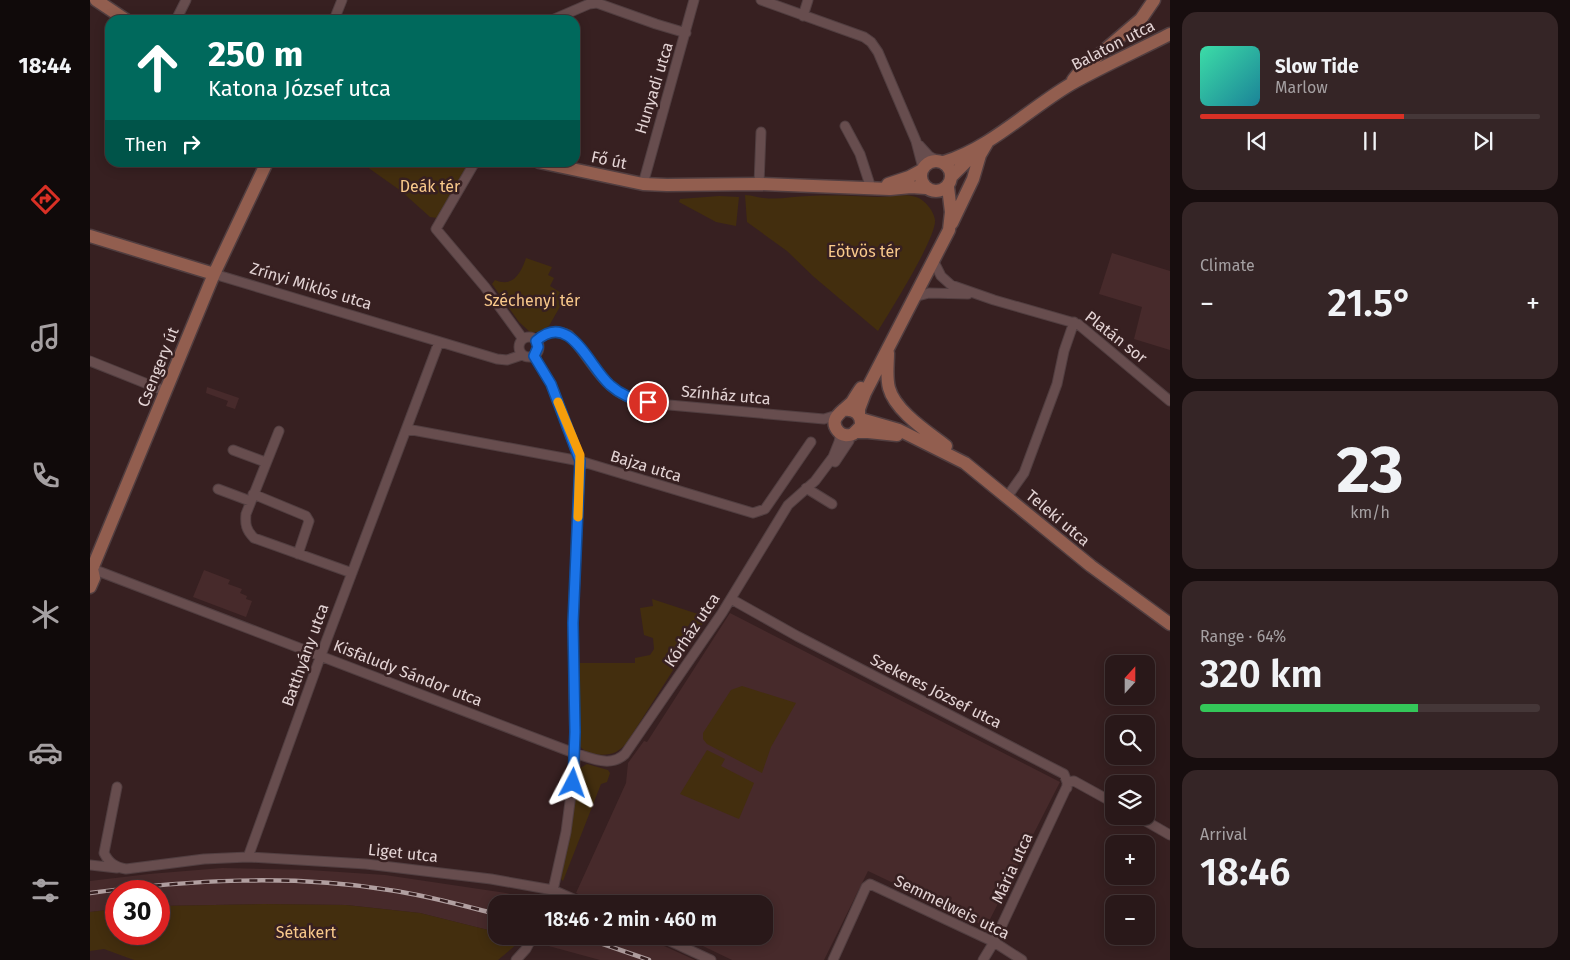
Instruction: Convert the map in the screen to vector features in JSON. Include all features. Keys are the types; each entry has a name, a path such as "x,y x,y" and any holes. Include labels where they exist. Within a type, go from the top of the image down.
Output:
{"street":[{"path":"96,0 118,15"},
{"path":"178,15 186,0"},
{"path":"336,15 342,0"},
{"name":"Hunyadi utca","path":"643,184 694,0"},
{"path":"761,0 864,37 871,42 878,52 916,140 923,169 921,179 937,198 949,225"},
{"path":"803,16 808,0"},
{"path":"643,184 759,184 941,191 985,144 1071,84 1080,71 1141,19 1154,0"},
{"path":"564,15 589,4 597,3 656,24 686,32"},
{"name":"Balaton utca","path":"1071,84 1170,34"},
{"path":"845,126 875,188"},
{"path":"759,184 761,132"},
{"path":"916,140 930,156 949,168 951,212 949,225"},
{"path":"875,188 909,177 923,169 930,162 941,162 985,144"},
{"path":"888,349 854,398 843,425 860,426 862,400 888,349 914,297 933,260 949,225 973,179 985,144"},
{"name":"Csengery út","path":"90,587 94,578 91,568 214,274 265,167"},
{"path":"472,167 436,228 485,287 523,339"},
{"name":"Fő út","path":"563,167 643,184"},
{"name":"Zrínyi Miklós utca","path":"90,236 497,359 507,360 522,355"},
{"name":"Platán sor","path":"933,260 940,276 951,285 978,295 1074,322 1081,326 1170,401"},
{"name":"Platán sor","path":"914,297 929,293 978,295"},
{"path":"1007,497 1024,473 1057,384 1064,351 1074,322"},
{"name":"Színház utca","path":"536,341 554,331 563,332 569,336 609,385 620,393 638,400 658,404 824,419 843,425"},
{"path":"523,339 532,338 536,341 538,347 534,356"},
{"path":"523,339 519,346 522,355 534,356"},
{"name":"Batthyány utca","path":"248,857 439,342"},
{"path":"888,349 888,386 896,402 904,411 965,462"},
{"path":"534,356 551,384 580,461 573,623 574,774 567,824 552,895"},
{"path":"90,361 165,391"},
{"name":"Teleki utca","path":"924,442 892,434 868,432 843,425 852,410 860,417 894,428 924,442 965,462 1090,566 1170,624"},
{"name":"Kórház utca","path":"574,753 600,761 611,761 621,758 731,599 788,505 815,481 835,451 843,425"},
{"name":"Bajza utca","path":"406,429 580,461 753,513 766,509 811,442"},
{"path":"279,431 251,498 245,521 248,532 254,538 352,573"},
{"path":"233,450 265,462"},
{"path":"806,488 832,504"},
{"path":"218,489 306,516 309,521 298,554"},
{"name":"Kisfaludy Sándor utca","path":"91,568 574,753"},
{"name":"Szekeres József utca","path":"731,599 1064,774 1067,788"},
{"path":"1067,788 1070,781 1074,781 1105,798"},
{"path":"117,787 104,853 110,863 117,868"},
{"name":"Mária utca","path":"983,960 994,942 1067,788"},
{"path":"1153,825 1170,835"},
{"path":"90,865 126,869 204,859 248,857"},
{"name":"Liget utca","path":"248,857 375,865 491,879 542,895"},
{"name":"Semmelweis utca","path":"833,960 868,884 994,942 1022,960"},
{"path":"516,960 528,945"},
{"path":"678,945 711,960"}],"shaded area":[{"path":"1112,253 1170,271 1170,350 1134,339 1142,307 1099,294"},
{"path":"207,387 239,398 235,409 226,406 228,401 206,393"},
{"path":"204,570 230,580 228,584 242,589 240,593 247,596 246,599 252,601 246,617 193,597"},
{"path":"730,613 1060,782 986,927 868,871 824,960 732,960 701,945 773,945 773,895 581,895 576,893 626,783 628,763 644,741 647,742"},
{"path":"222,868 309,870 385,875 514,895 488,895 488,930 420,913 346,905 170,906 170,880 105,880 105,910 90,912 90,881"},
{"path":"545,945 662,945 695,960 600,960"}],"green space":[{"name":"Deák tér","path":"367,167 467,167 437,218 430,217 401,191"},
{"name":"Eötvös tér","path":"745,195 775,199 803,196 912,196 919,198 931,209 935,220 934,229 921,258 878,331 814,277 787,251 747,222"},
{"path":"719,196 739,197 736,226 716,222 679,202 680,199"},
{"name":"Széchenyi tér","path":"526,258 552,267 548,275 554,278 550,286 566,296 549,326 539,332 530,332 519,322 492,284 495,280 507,282 515,278 522,269"},
{"path":"652,599 704,616 705,620 626,744 611,754 590,753 579,745 580,663 635,663 635,658 650,655 654,649 653,638 644,635 640,608 653,606"},
{"path":"742,686 796,703 771,747 762,773 707,744 703,739 703,733 731,690"},
{"path":"707,750 725,759 721,766 754,783 739,819 680,794"},
{"path":"587,764 608,770 610,773 607,782 601,784 563,881 561,879 580,768"},
{"name":"Sétakert","path":"346,905 420,913 488,930 488,945 516,945 498,960 134,960 104,949 90,951 90,912 105,910 105,945 170,945 170,906"}],"railway":[{"path":"90,893 202,882 277,880 352,885 402,892 488,912"},
{"path":"606,945 649,960"}],"slow traffic":[{"path":"558,402 580,455 578,517"}],"route":[{"path":"573,783 575,764 573,623 580,455 551,384 534,356 538,351 536,341 550,332 563,332 575,342 609,385 627,397 648,402"}]}
